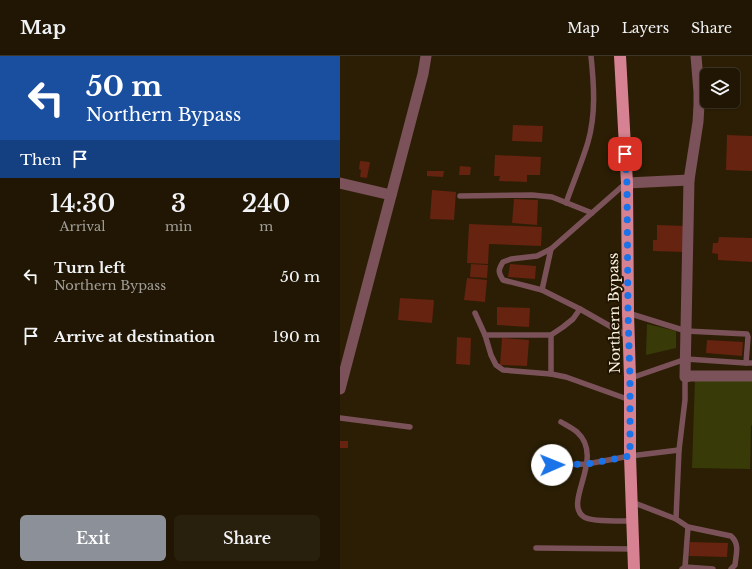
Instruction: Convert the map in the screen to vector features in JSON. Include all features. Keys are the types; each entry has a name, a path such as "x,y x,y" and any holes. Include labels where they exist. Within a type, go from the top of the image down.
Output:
{"main road":[{"name":"Northern Bypass","path":"620,56 627,183 630,456 634,569"}],"street":[{"path":"340,389 421,82 426,56"},
{"path":"696,56 699,92 698,122 689,180 685,376 752,376"},
{"path":"627,183 689,180"},
{"path":"340,183 391,195"}],"lane":[{"path":"566,203 588,141 593,115 594,88 591,56"},
{"path":"627,183 551,249 538,256 511,259 503,262 499,269 503,280 542,290 580,309 629,337"},
{"path":"460,196 532,195 552,198 592,213"},
{"path":"542,290 551,249"},
{"path":"485,335 551,335 573,319 580,309"},
{"path":"475,313 485,335 491,355 496,365 503,370 551,374 566,377 630,400"},
{"path":"628,313 686,331 747,334 749,363 686,359 630,378"},
{"path":"551,335 551,374"},
{"path":"676,519 679,450 685,400 685,376"},
{"path":"340,418 410,427"},
{"path":"561,422 577,432 584,441 587,451 587,464 578,499 580,513 585,518 597,520 633,521"},
{"path":"552,465 587,464 630,456 679,450"},
{"path":"632,502 676,519 688,527 731,536 735,539 737,544 735,565 731,569"},
{"path":"688,527 684,568 713,569"},
{"path":"536,548 633,549"}],"shaded area":[{"path":"647,324 676,331 676,348 646,355"},
{"path":"695,379 752,380 750,469 692,468"}],"building":[{"path":"513,125 543,126 542,142 512,141"},
{"path":"727,135 752,136 752,171 726,170"},
{"path":"495,155 541,157 540,175 527,175 527,182 499,181 500,176 494,176"},
{"path":"360,161 370,162 367,178 360,177"},
{"path":"460,166 471,167 470,175 459,175"},
{"path":"427,171 444,171 443,177 427,176"},
{"path":"432,190 456,192 454,220 430,219"},
{"path":"514,199 538,200 537,225 512,223"},
{"path":"469,224 542,227 541,246 489,244 488,264 467,263"},
{"path":"657,225 685,226 685,252 653,251 653,240 657,240"},
{"path":"719,237 752,238 752,262 718,260 718,254 712,253 713,243 718,243"},
{"path":"471,264 488,265 487,278 470,277"},
{"path":"510,264 536,266 535,279 508,277"},
{"path":"467,278 487,280 485,302 464,300"},
{"path":"400,298 434,300 432,323 398,320"},
{"path":"497,307 530,308 529,327 497,325"},
{"path":"457,337 471,338 470,365 456,364"},
{"path":"502,338 529,340 527,366 500,365"},
{"path":"707,340 743,342 742,356 706,353"},
{"path":"340,441 348,441 348,448 340,448"},
{"path":"690,542 728,543 727,557 689,556"}],"route":[{"path":"552,465 587,464 630,456 627,183 625,154"}]}
